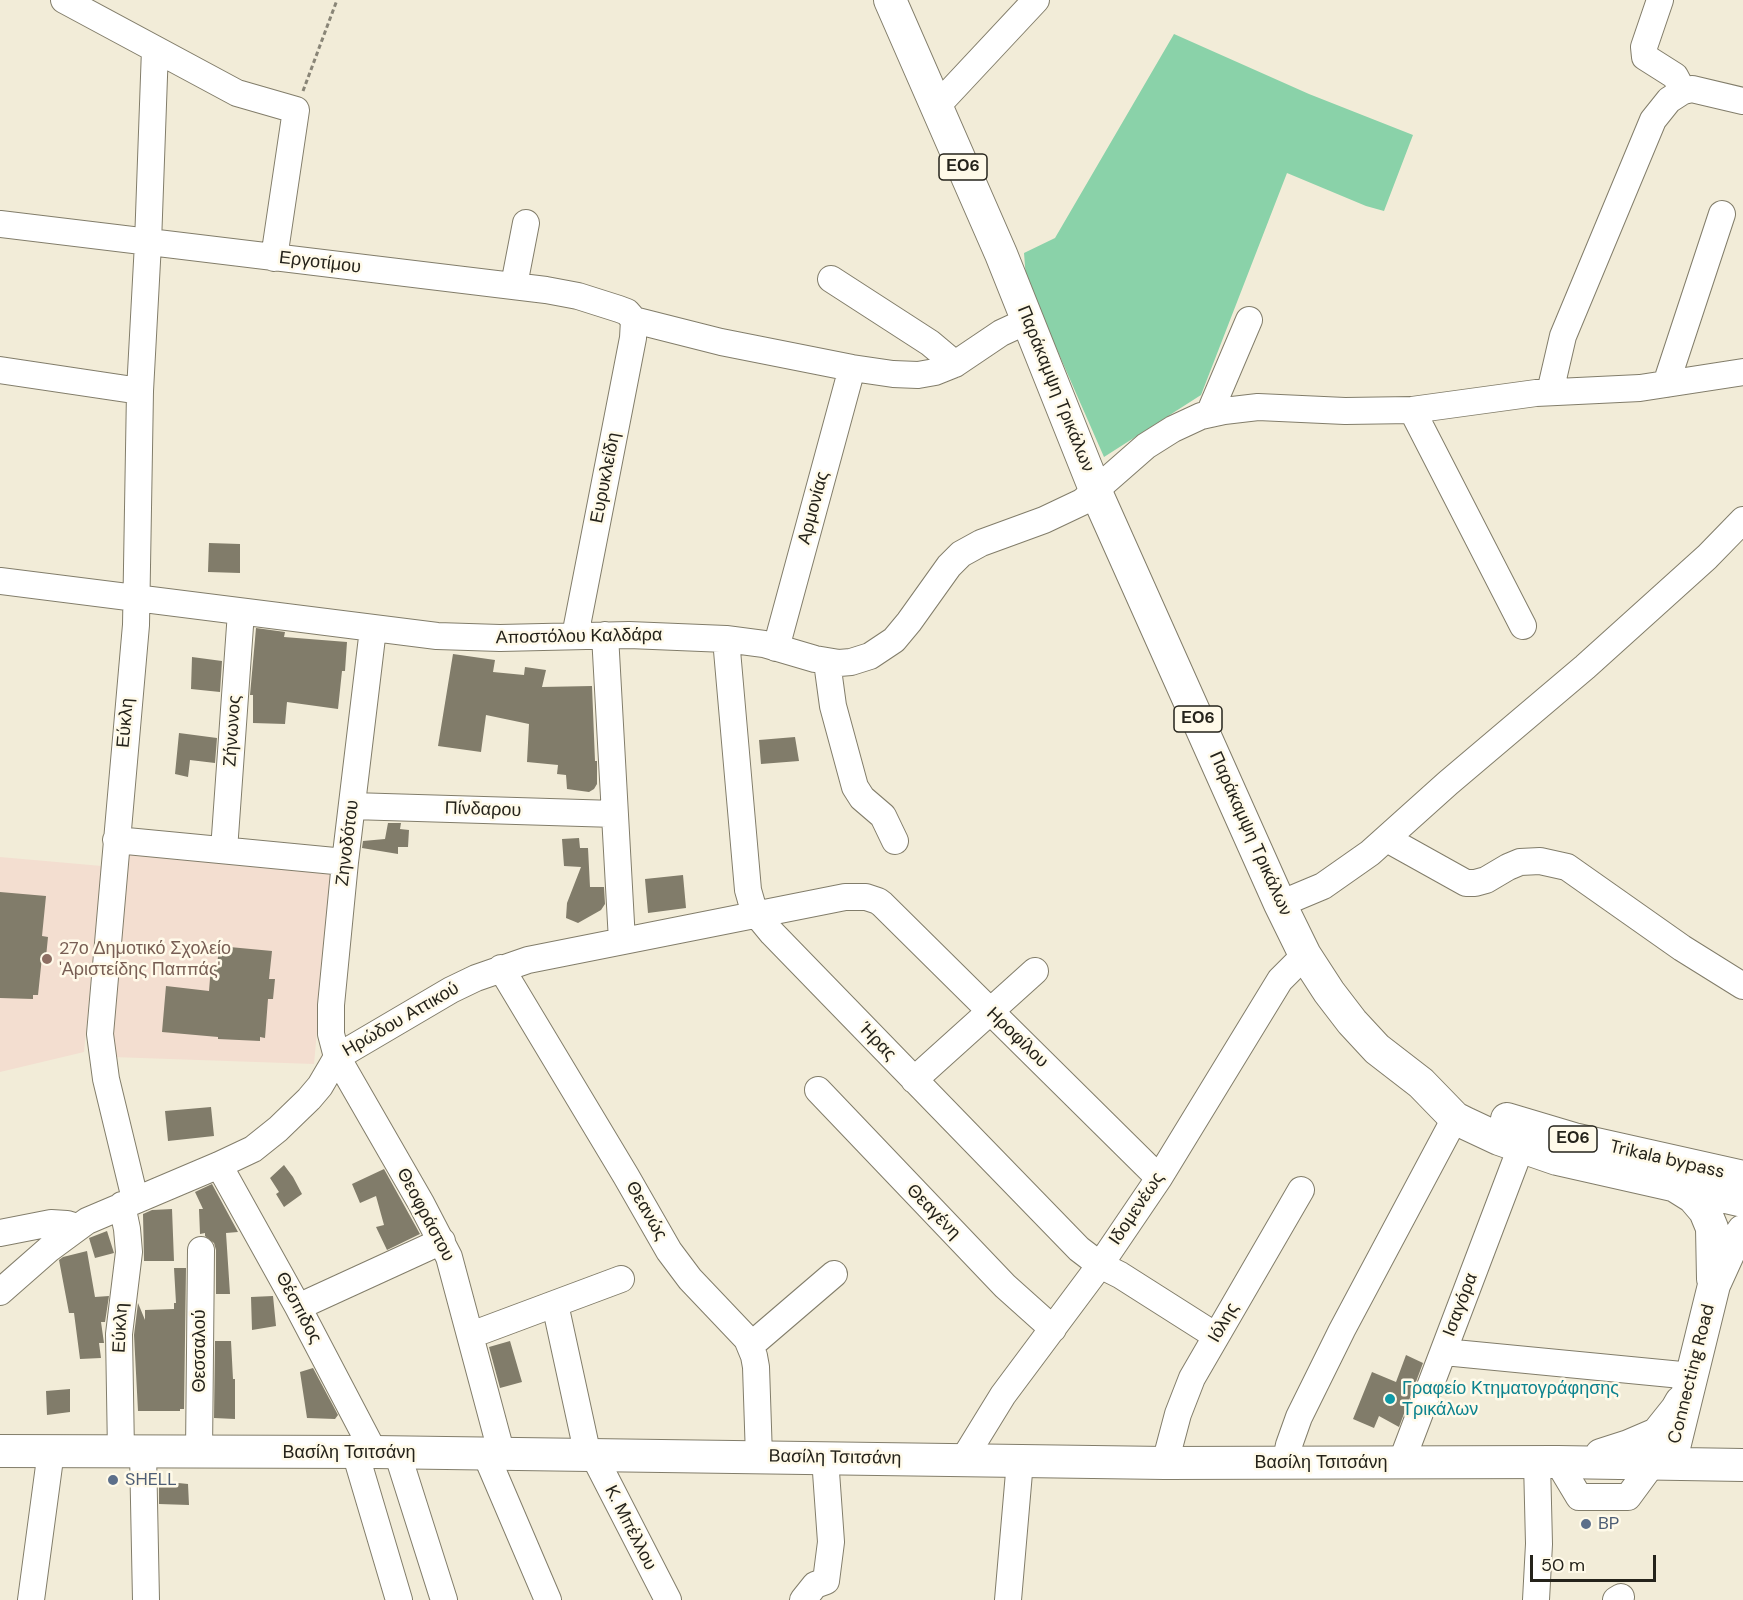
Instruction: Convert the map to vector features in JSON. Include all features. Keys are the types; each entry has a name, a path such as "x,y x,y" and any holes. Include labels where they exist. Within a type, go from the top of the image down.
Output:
{"main road":[{"name":"Παράκαμψη Τρικάλων","path":"890,0 1001,254 1096,492 1280,904 1305,955 1352,1022 1377,1048 1421,1083 1455,1118 1499,1139 1557,1159 1677,1187 1737,1190"},
{"name":"Trikala bypass","path":"1421,1083 1508,1120 1737,1190"},
{"path":"1677,1187 1693,1197 1705,1211 1712,1228 1728,1243"},
{"name":"Connecting Road","path":"1661,1464 1692,1376 1714,1285 1728,1243 1737,1190"},
{"path":"1692,1376 1688,1426 1695,1438 1708,1446 1743,1457"},
{"path":"1548,1462 1602,1455 1657,1434 1677,1409 1692,1376"},
{"name":"Βασίλη Τσιτσάνη","path":"0,1451 376,1452 1285,1464 1548,1462 1743,1464"}],"street":[{"path":"64,0 237,93 296,110 274,258"},
{"path":"936,107 1035,0"},
{"path":"1660,0 1644,47 1646,57 1675,76 1683,91"},
{"name":"Εύκλη","path":"146,1600 119,1334 129,1252 128,1202 100,1034 136,599 140,391 155,49"},
{"path":"1550,392 1563,336 1648,131 1662,108 1669,100 1683,91 1692,89 1743,101"},
{"path":"1666,384 1722,214"},
{"path":"514,285 526,223"},
{"name":"Εργοτίμου","path":"0,224 561,292 627,312 634,320 721,342 893,374 918,375 935,372 955,364 1001,333 1028,321"},
{"path":"831,279 930,343 955,364"},
{"name":"Ευρυκλείδη","path":"575,636 633,338 634,320"},
{"path":"1209,414 1249,320"},
{"name":"Αρμονίας","path":"776,648 852,368"},
{"path":"0,370 140,391"},
{"name":"Αποστόλου Καλδάρα","path":"0,581 460,638 605,635 726,639 839,663 861,659 886,646 899,634 940,577 961,554 981,543 1061,513 1082,502 1096,492 1134,455 1159,437 1192,419 1209,414 1258,407 1345,411 1412,410 1550,392 1608,390 1666,384 1743,372"},
{"path":"1412,410 1523,626"},
{"path":"1280,904 1323,886 1386,840 1448,783 1585,667 1707,557 1743,520"},
{"name":"Ζήνωνος","path":"224,850 241,612"},
{"name":"Ζηνοδότου","path":"337,1057 331,1034 331,1005 345,862 373,629"},
{"path":"605,635 622,941"},
{"name":"Ήρας","path":"726,639 748,890 758,916 1065,1236 1100,1265 1216,1336"},
{"path":"827,662 833,706 855,787 862,798 883,816 895,841"},
{"name":"Πίνδαρου","path":"352,806 615,814"},
{"path":"116,840 345,862"},
{"path":"1386,840 1466,883 1475,884 1486,880 1520,862 1540,861 1567,867 1682,948 1743,986"},
{"name":"Ηρώδου Αττικού","path":"0,1292 77,1227 98,1215 243,1155 278,1129 320,1086 337,1057 451,990 501,968 528,960 845,897 874,899"},
{"name":"Ηροφίλου","path":"874,899 882,904 1159,1178"},
{"name":"Ιδομενέως","path":"963,1460 1003,1395 1100,1265 1159,1178 1268,999 1288,970 1305,955"},
{"name":"Θεανώς","path":"501,968 669,1251 690,1279 740,1330 750,1346 756,1367 759,1457"},
{"path":"914,1080 1035,970"},
{"name":"Θεοφράστου","path":"337,1057 442,1241 452,1267 471,1335 494,1455 548,1600"},
{"name":"Θεαγένη","path":"818,1090 1005,1286 1053,1329"},
{"path":"1285,1464 1299,1417 1341,1330 1455,1118"},
{"name":"Ισαγόρα","path":"1401,1463 1521,1147"},
{"name":"Θέσπιδος","path":"219,1166 376,1452"},
{"name":"Ιόλης","path":"1165,1463 1181,1404 1192,1378 1301,1190"},
{"path":"0,1233 51,1223 77,1227"},
{"path":"298,1307 442,1241"},
{"name":"Θεσσαλού","path":"200,1452 201,1250"},
{"path":"750,1346 834,1274"},
{"path":"471,1335 621,1279"},
{"name":"Κ. Μπέλλου","path":"555,1304 591,1456 668,1600"},
{"path":"1444,1352 1692,1376"},
{"path":"30,1600 51,1451"},
{"path":"376,1452 399,1600"},
{"path":"376,1452 444,1600"},
{"path":"803,1600 815,1585 831,1590 831,1542 825,1458"},
{"path":"1008,1600 1020,1461"},
{"path":"1536,1600 1539,1544 1548,1462"}],"path":[{"path":"296,110 337,0"}],"shaded area":[{"path":"126,847 332,867 314,1064 112,1057 111,1039"},
{"name":"27ο Δημοτικό Σχολείο 'Αριστείδης Παππάς'","path":"0,857 102,866 84,1052 0,1072"}],"green space":[{"path":"1174,34 1309,94 1413,135 1384,211 1366,206 1287,173 1201,395 1104,457 1026,279 1024,253 1055,238"}],"building":[{"path":"209,543 240,544 240,573 208,572"},
{"path":"256,628 285,632 284,637 347,642 345,671 342,671 338,709 287,702 285,724 253,723 253,695 250,695"},
{"path":"453,654 495,660 493,672 524,675 525,667 546,670 542,687 592,686 595,761 597,761 597,784 594,789 589,792 567,789 566,775 557,774 558,765 527,762 529,724 486,715 481,752 438,746"},
{"path":"192,657 222,661 220,692 191,689"},
{"path":"179,733 217,738 215,763 190,760 188,777 175,774"},
{"path":"795,737 799,761 761,764 759,740"},
{"path":"388,823 401,823 400,829 409,830 408,847 398,847 398,854 362,848 363,841 385,839"},
{"path":"579,838 580,848 588,848 590,887 604,887 605,904 601,910 578,923 566,918 567,903 581,867 564,866 562,839"},
{"path":"683,875 686,908 648,913 645,879"},
{"path":"0,892 46,896 42,936 48,937 46,957 42,957 38,995 33,995 33,999 0,998"},
{"path":"219,946 272,951 269,979 275,979 273,999 268,999 265,1038 260,1037 260,1041 218,1039 218,1037 162,1032 166,986 209,991 211,966 217,967"},
{"path":"211,1107 214,1136 168,1141 165,1111"},
{"path":"284,1165 302,1194 284,1207 276,1194 279,1192 270,1178"},
{"path":"384,1169 420,1234 387,1250 376,1227 384,1225 376,1196 360,1203 352,1184"},
{"path":"212,1184 238,1232 226,1233 230,1294 216,1294 216,1250 214,1243 205,1236 205,1233 200,1234 199,1209 203,1209 195,1192"},
{"path":"172,1209 174,1261 144,1261 143,1214 152,1210"},
{"path":"107,1231 114,1253 95,1258 89,1238"},
{"path":"87,1251 95,1297 109,1296 105,1322 101,1322 104,1343 99,1343 101,1358 80,1359 74,1313 69,1313 59,1260"},
{"path":"174,1268 186,1268 184,1409 180,1411 138,1411 134,1335 138,1303 145,1320 145,1310 174,1309 174,1303 176,1303"},
{"path":"273,1296 276,1326 252,1330 251,1297"},
{"path":"215,1341 231,1341 233,1379 235,1379 235,1419 214,1418"},
{"path":"510,1341 522,1382 500,1388 489,1347"},
{"name":"Γραφείο Κτηματογράφησης Τρικάλων","path":"1406,1355 1423,1363 1399,1427 1379,1416 1374,1428 1353,1419 1372,1372 1396,1382"},
{"path":"313,1368 338,1415 335,1419 307,1418 300,1372"},
{"path":"70,1389 70,1412 47,1415 46,1391"},
{"path":"159,1481 188,1484 189,1505 159,1504"}],"place":[{"name":"27ο Δημοτικό Σχολείο 'Αριστείδης Παππάς'","path":"47,959"},
{"name":"Γραφείο Κτηματογράφησης Τρικάλων","path":"1390,1399"},
{"name":"SHELL","path":"113,1480"},
{"name":"BP","path":"1586,1524"}]}
